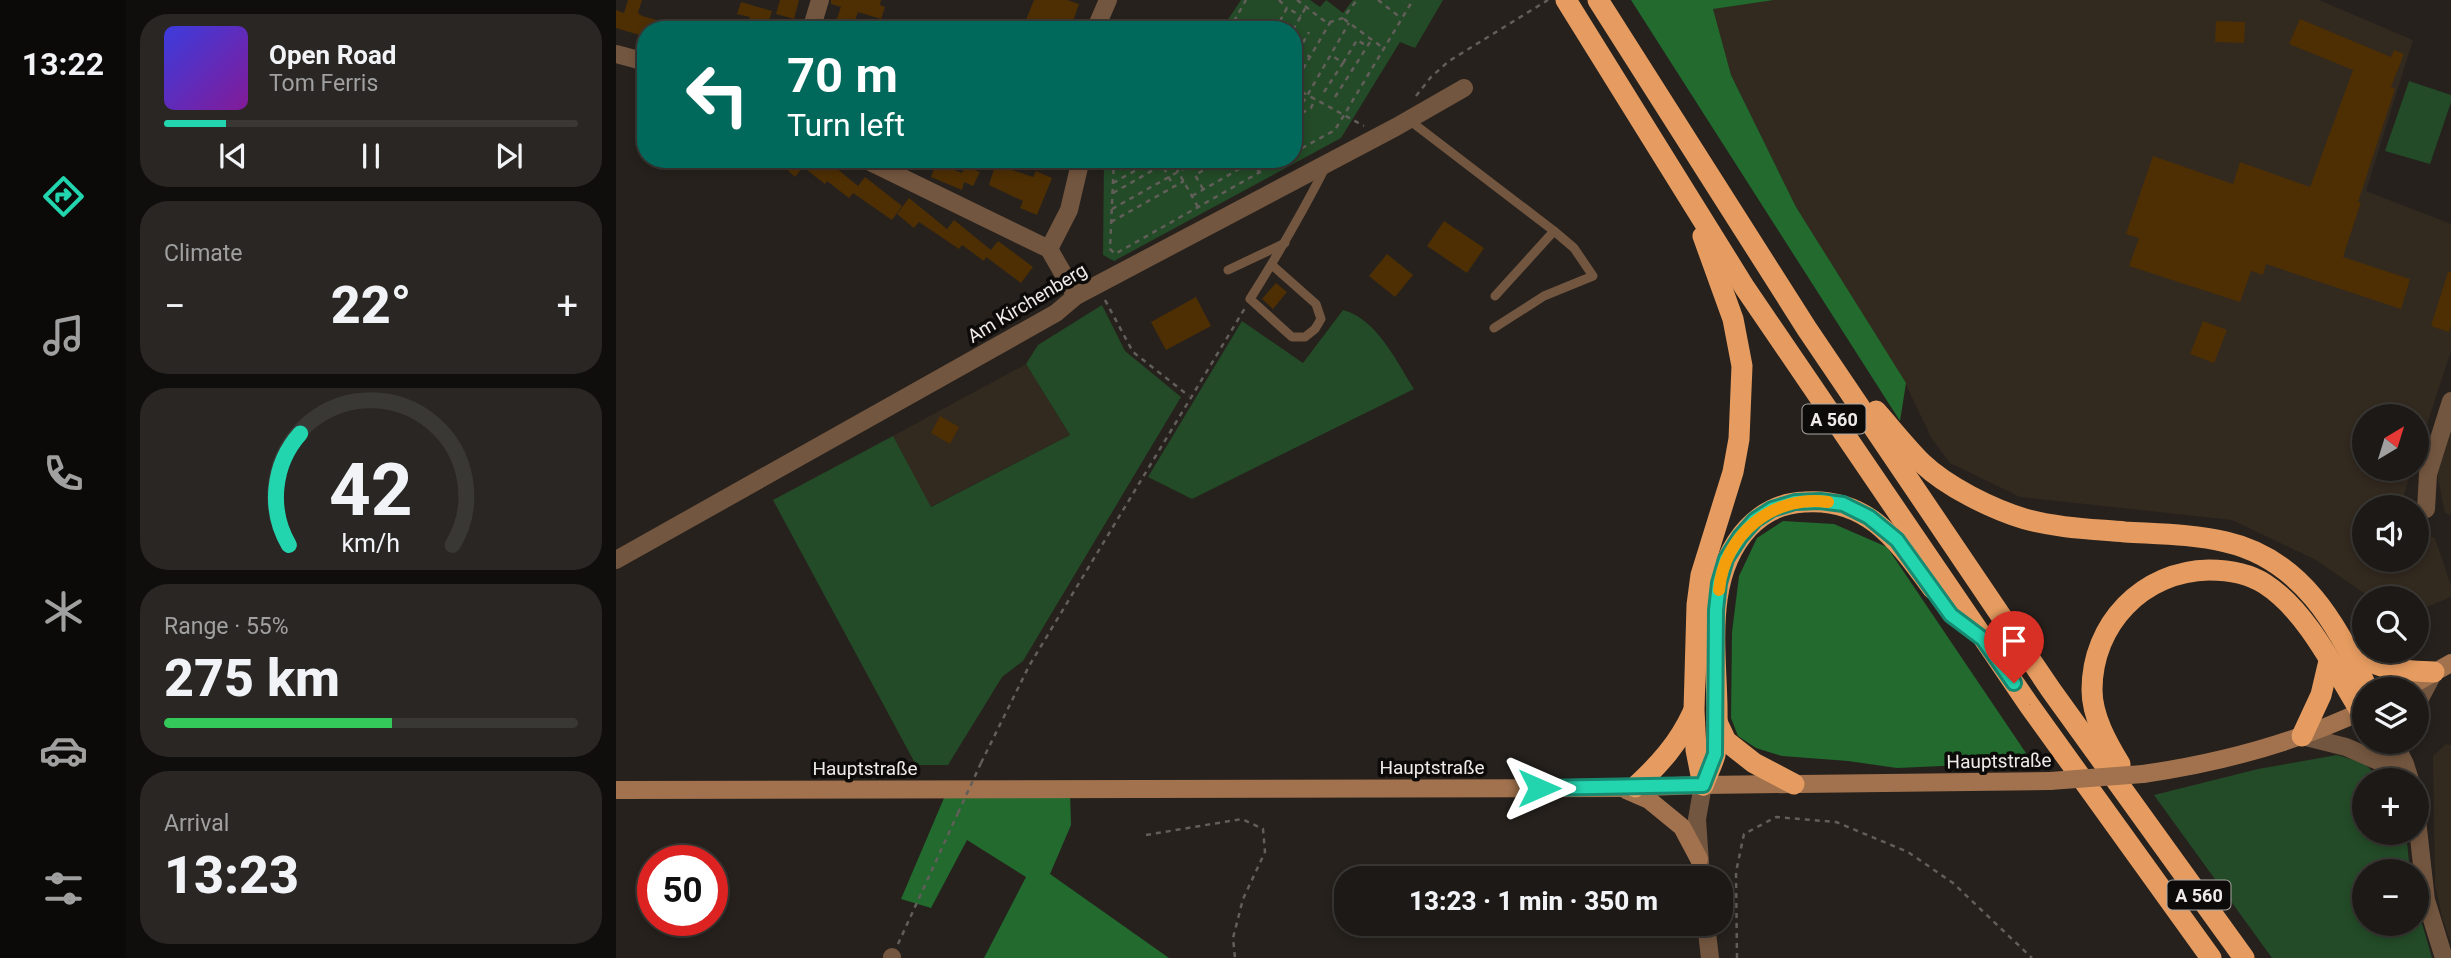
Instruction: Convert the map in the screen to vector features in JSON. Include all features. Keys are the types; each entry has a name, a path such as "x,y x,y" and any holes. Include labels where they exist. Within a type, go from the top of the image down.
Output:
{"highway":[{"name":"A 560","path":"1566,0 1745,288 1983,639 2211,958"},
{"name":"A 560","path":"1598,0 1807,329 2051,690 2244,958"},
{"path":"1689,197 1733,319 1742,366 1739,439 1733,472 1701,575 1697,605 1693,710 1696,750 1703,785"},
{"path":"1807,329 1828,343 1876,411 1923,464 1953,485 1989,505 2025,519 2072,528 2192,536 2225,541 2251,549 2278,564 2303,584 2325,610 2348,646 2362,677"},
{"path":"1703,785 1715,754 1716,610 1719,583 1726,559 1740,537 1755,520 1772,509 1795,502 1820,501 1843,504 1869,517 1897,540 1951,615 1983,639"},
{"path":"2153,832 2147,807 2109,746 2098,720 2092,693 2093,665 2104,635 2120,610 2141,591 2166,577 2192,570 2240,572 2265,584 2286,601 2305,623 2352,697"},
{"path":"2348,646 2367,662 2390,669 2443,668"},
{"path":"2302,736 2321,695 2329,661"},
{"path":"1627,788 1656,768 1683,735 1693,710"},
{"path":"1717,722 1726,741 1754,763 1794,784"}],"main road":[{"path":"2427,677 2443,668"},
{"name":"Hauptstraße","path":"622,788 1627,788 2050,781 2143,774 2250,753 2352,718"},
{"path":"1627,788 1649,800 1682,827 1699,859"}],"street":[{"path":"814,21 820,0"},
{"path":"1098,21 1108,0"},
{"path":"616,54 637,60"},
{"name":"Am Kirchenberg","path":"616,560 1056,313 1076,296 1409,120 1464,88"},
{"path":"882,168 1049,250 1076,296"},
{"path":"1049,250 1069,210 1080,168"},
{"path":"2427,495 2428,474 2451,401"},
{"path":"2429,687 2443,668"},
{"path":"2302,736 2346,747 2385,764"},
{"path":"2380,754 2388,768"},
{"path":"1700,866 1697,819 1703,785"},
{"path":"2420,845 2426,900 2444,958"},
{"path":"1707,936 1710,958"}],"lane":[{"path":"1409,120 1574,248 1593,276 1544,296 1494,328"},
{"path":"1272,265 1316,304 1321,319 1315,329 1305,337 1292,337 1250,299 1286,242 1328,163"},
{"path":"1495,296 1554,232"},
{"path":"1228,270 1286,242"}],"path":[{"path":"1234,21 1246,0"},
{"path":"1279,0 1301,16"},
{"path":"1297,0 1327,23 1343,18 1357,0"},
{"path":"1378,0 1401,18"},
{"path":"1302,148 1335,130 1413,0"},
{"path":"1414,98 1449,61 1548,0"},
{"path":"1298,21 1306,7"},
{"path":"1280,21 1287,8"},
{"path":"1343,18 1383,48"},
{"path":"1302,71 1331,21"},
{"path":"1302,103 1349,23"},
{"path":"1302,45 1309,32"},
{"path":"1335,97 1372,39"},
{"path":"1324,92 1357,40 1367,47"},
{"path":"1302,52 1310,57"},
{"path":"1331,55 1343,62"},
{"path":"1302,92 1370,129 1377,137"},
{"path":"1302,113 1311,108 1315,99"},
{"path":"1114,168 1110,249 1115,254 1268,168"},
{"path":"1113,183 1141,168"},
{"path":"1112,193 1157,168"},
{"path":"1164,168 1174,187"},
{"path":"1176,168 1198,207"},
{"path":"1112,209 1185,168"},
{"path":"1203,189 1195,175 1207,168"},
{"path":"1192,195 1238,168"},
{"path":"1256,168 1259,173"},
{"path":"1111,222 1184,181"},
{"path":"1097,285 1133,352 1190,396"},
{"path":"892,958 981,763 1029,666 1250,299"},
{"path":"1737,958 1736,872 1745,834 1776,817 1836,822 1908,852 1953,883 2032,958"},
{"path":"1146,835 1242,819 1263,829 1265,852 1243,899 1233,938 1235,958"}],"shaded area":[{"path":"1774,0 2319,0 2413,40 2366,191 2451,224 2451,351 2429,418 2429,404 2352,404 2352,481 2408,481 2404,495 2352,495 2352,572 2429,572 2429,536 2435,538 2451,586 2451,597 2429,606 2429,586 2354,586 2316,560 2232,520 2020,497 1950,463 1932,439 1905,383 1796,207 1731,75 1712,9"},
{"path":"1026,364 1070,435 930,507 893,436"},
{"path":"2451,425 2451,515 2445,513 2436,469"},
{"path":"2446,744 2451,745 2451,943 2435,886 2433,756"}],"green space":[{"path":"1241,0 1310,0 1320,7 1326,0 1343,13 1353,0 1443,0 1415,48 1400,42 1341,138 1302,159 1302,21 1227,21"},
{"path":"1631,0 1774,0 1713,9 1731,75 1796,207 1906,383 1900,421"},
{"path":"2409,81 2451,95 2430,164 2385,151"},
{"path":"1104,168 1286,168 1114,261 1103,255"},
{"path":"1102,305 1125,351 1181,397 1023,661 1002,677 948,765 916,765 773,500 893,436 931,507 1070,435 1026,364 1038,345"},
{"path":"1343,310 1366,322 1376,332 1414,389 1192,499 1148,477 1242,321 1303,363"},
{"path":"1783,521 1834,524 1887,547 2032,762 1897,768 1782,756 1756,748 1738,736 1731,718 1732,632 1739,576 1757,538"},
{"path":"2337,755 2364,763 2369,768 2352,768 2352,845 2407,845 2409,859 2352,859 2352,936 2426,936 2432,958 2272,958 2154,795 2258,769"},
{"path":"947,791 1070,791 1071,825 1050,874 1169,958 984,958 1026,877 967,840 931,908 901,899"}],"building":[{"path":"628,0 642,0 638,13 660,21 637,21 637,34 616,28 616,10 624,13"},
{"path":"780,0 799,0 794,19 776,14"},
{"path":"831,0 881,0 880,5 885,7 881,19 858,12 855,21 836,21 841,7 831,4"},
{"path":"1034,0 1067,0 1079,4 1073,21 1026,21"},
{"path":"741,2 772,11 769,21 748,21 750,17 737,14"},
{"path":"2300,19 2391,57 2394,50 2404,54 2391,87 2395,89 2343,257 2410,279 2401,309 2266,264 2263,275 2251,271 2240,302 2129,266 2139,238 2126,234 2153,156 2233,184 2240,162 2310,187 2353,70 2289,44"},
{"path":"2216,21 2245,22 2244,43 2215,42"},
{"path":"786,168 802,168 795,177"},
{"path":"804,168 836,168 858,186 865,177 902,206 892,220 853,193 849,198 827,181 825,184"},
{"path":"934,168 949,168 962,173 964,168 968,168 980,172 973,186 964,182 962,190 931,177"},
{"path":"994,168 1006,168 1033,177 1036,171 1052,178 1037,215 1020,208 1023,201 989,185"},
{"path":"909,198 947,229 954,220 991,250 998,241 1033,267 1021,283 986,257 984,261 962,245 959,249 919,222 914,228 897,214"},
{"path":"1444,221 1484,248 1467,273 1427,246"},
{"path":"1387,254 1413,275 1395,297 1369,276"},
{"path":"2448,272 2451,272 2449,332 2431,326"},
{"path":"1276,283 1287,292 1273,309 1262,299"},
{"path":"1196,297 1211,326 1166,350 1151,322"},
{"path":"2203,321 2227,330 2214,363 2190,354"},
{"path":"940,416 959,427 950,444 931,433"}],"slow traffic":[{"path":"1719,590 1726,559 1755,520 1772,509 1795,502 1828,502"}],"route":[{"path":"1539,788 1703,785 1715,754 1716,610 1719,583 1726,559 1755,520 1772,509 1795,502 1843,504 1869,517 1897,540 1951,615 1983,639 2014,683"}]}
